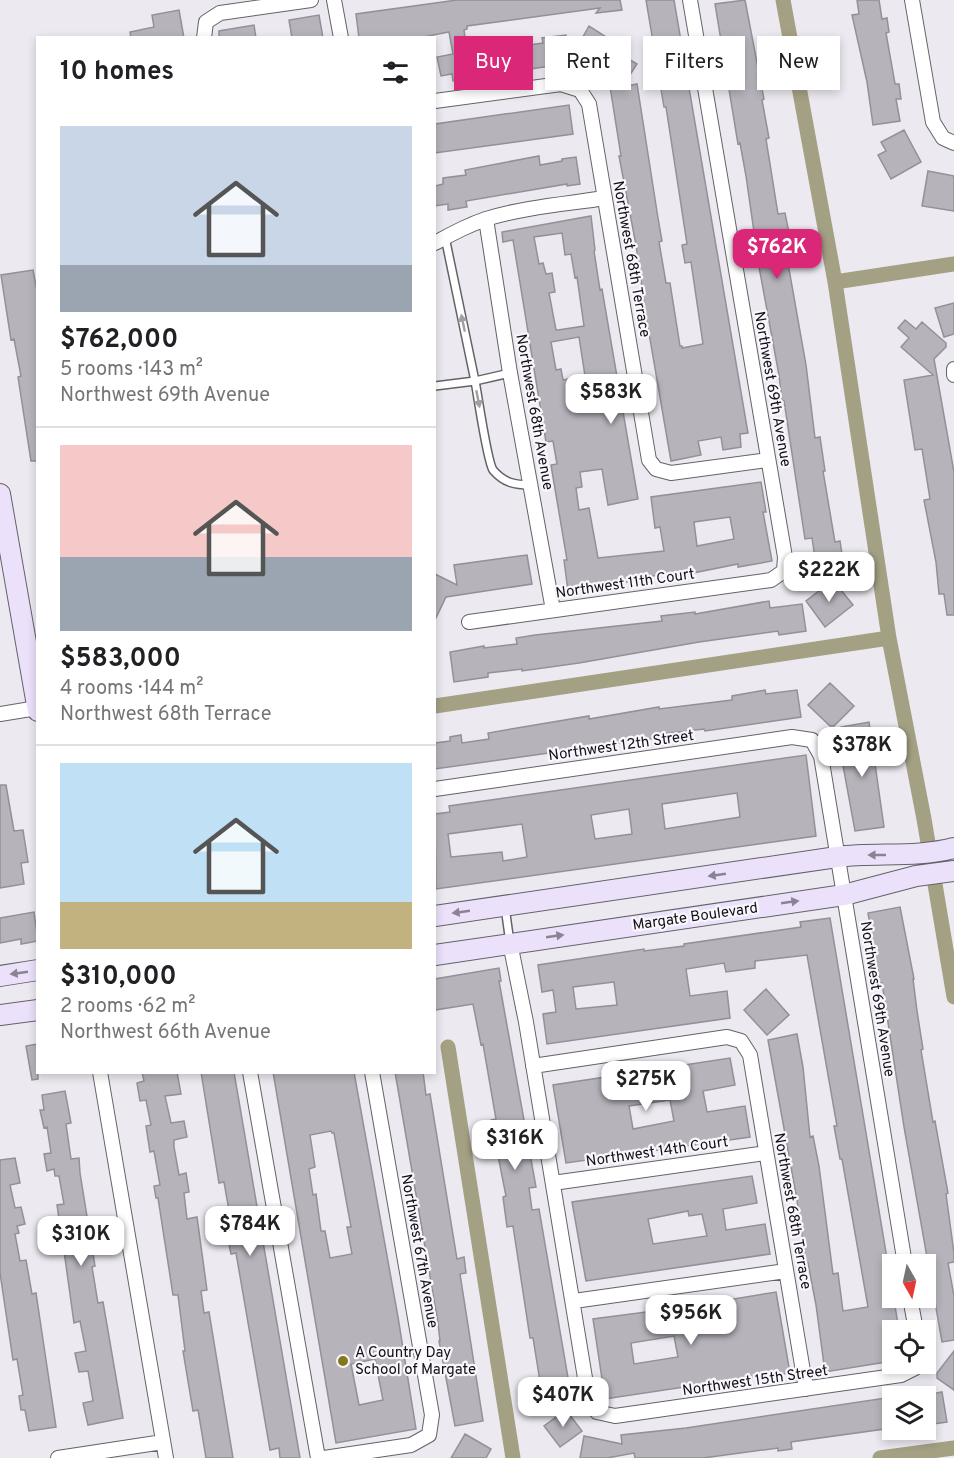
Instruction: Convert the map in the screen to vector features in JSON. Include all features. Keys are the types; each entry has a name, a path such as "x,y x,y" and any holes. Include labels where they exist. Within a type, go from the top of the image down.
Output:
{"street":[{"path":"204,36 206,22 220,13 311,0"},
{"path":"334,0 341,36"},
{"name":"Northwest 69th Avenue","path":"690,0 785,556 784,571"},
{"path":"912,0 933,122 949,141"},
{"name":"Northwest 68th Terrace","path":"436,102 561,84 580,90 589,104 649,460 656,469 671,473 768,460"},
{"path":"440,240 486,219 530,209 605,198"},
{"name":"Northwest 68th Avenue","path":"486,219 510,374 553,610"},
{"path":"954,369 954,375"},
{"path":"0,494 36,704"},
{"name":"Northwest 11th Court","path":"469,622 771,580 784,571"},
{"path":"0,714 36,710"},
{"name":"Northwest 12th Street","path":"436,789 792,737 812,740"},
{"name":"Northwest 69th Avenue","path":"812,740 821,756 903,1254"},
{"path":"436,916 837,857 918,854 949,850"},
{"name":"Margate Boulevard","path":"436,955 844,895 920,875 950,871"},
{"path":"510,943 574,1301 786,1271"},
{"path":"0,976 36,970"},
{"path":"0,1015 36,1010"},
{"name":"Northwest 68th Terrace","path":"533,1066 727,1037 741,1041 750,1055 806,1389"},
{"path":"100,1074 166,1458"},
{"path":"250,1074 318,1458"},
{"name":"Northwest 67th Avenue","path":"324,1458 411,1445 429,1435 432,1414 372,1074"},
{"name":"Northwest 14th Court","path":"553,1183 766,1153"},
{"name":"Northwest 15th Street","path":"574,1301 588,1396 597,1412 615,1416 904,1374"},
{"path":"58,1458 163,1442"}],"lane":[{"path":"440,240 475,381 491,467 502,478 515,485 532,485"},
{"path":"436,386 510,374"},
{"path":"505,905 510,943"}],"building":[{"path":"457,0 620,0 622,10 596,13 600,8 467,26 464,30 465,36 454,36 453,81 452,74 441,76 437,57 453,54 449,32 428,36 359,36 356,14"},
{"path":"646,0 674,0 680,36 652,36"},
{"path":"745,0 757,63 757,90 762,90 764,99 762,100 769,138 766,139 778,214 785,213 789,233 783,235 806,365 815,438 820,437 825,471 823,471 835,542 840,541 844,567 817,571 812,538 805,539 746,176 729,90 745,90 745,36 720,36 715,4"},
{"path":"857,0 879,0 882,19 887,18 889,32 886,33 895,84 899,84 901,99 896,99 900,121 873,125 867,82 852,15 859,14"},
{"path":"179,10 184,36 131,36 130,32 154,27 152,15"},
{"path":"319,15 323,36 292,36 289,20"},
{"path":"254,25 256,36 219,36 219,31"},
{"path":"589,26 605,36 583,36"},
{"path":"542,38 545,38 545,67 533,69 533,44 543,43"},
{"path":"631,60 637,64 631,73"},
{"path":"637,84 662,241 659,242 666,283 670,283 682,348 703,344 691,262 685,263 682,245 687,244 666,107 664,107 661,90 689,90 748,433 740,434 741,447 723,450 721,437 698,441 701,455 671,461 636,245 619,156 621,156 611,90 631,90 631,85"},
{"path":"569,105 573,134 436,153 436,124"},
{"path":"904,130 921,162 891,179 878,155 886,151 881,142"},
{"path":"539,156 540,165 576,157 580,184 567,186 567,184 466,201 467,207 448,210 448,204 436,206 436,186 443,184 443,178 466,175 465,170"},
{"path":"928,171 954,176 954,211 922,206"},
{"path":"591,216 600,290 602,289 638,499 608,505 602,469 580,472 582,487 576,488 579,510 589,508 598,558 664,551 660,527 655,528 651,497 761,482 766,512 763,512 772,561 738,567 738,564 688,574 667,574 632,579 632,581 568,591 564,560 567,560 551,465 557,464 553,441 546,442 513,240 503,242 502,232","holes":["562,233 565,255 571,254 575,278 577,277 584,326 556,330 549,293 555,292 552,273 546,274 543,263 539,264 534,237","579,337 585,376 563,380 561,369 556,370 551,342","730,517 734,539 697,546 694,522"]},
{"path":"33,270 36,286 36,461 31,461 18,377 21,376 14,339 11,340 1,275"},
{"path":"954,303 954,334 944,337 935,308"},
{"path":"905,320 916,329 922,322 946,343 946,347 934,359 954,472 954,615 947,615 944,594 939,594 936,562 924,500 930,499 922,449 915,450 904,380 933,375 901,347 909,338 898,328"},
{"path":"527,555 532,584 446,597 436,618 436,574 457,585 454,565"},
{"path":"833,580 853,605 825,627 806,601"},
{"path":"769,601 770,608 802,604 806,631 779,635 778,631 699,642 579,663 488,673 488,677 454,682 450,652 484,646 484,648 517,644 516,638 662,621 661,616 695,612 695,614"},
{"path":"830,683 854,706 834,726 830,726 808,705"},
{"path":"765,690 766,694 797,690 801,717 705,731 704,729 663,734 663,737 436,769 436,743 450,741 450,737 461,735 462,743 489,739 488,733 589,716 589,719 659,707 659,709 732,700 732,696"},
{"path":"869,722 884,827 855,831 842,760 847,759 841,727"},
{"path":"806,755 816,836 436,889 436,814 450,812 449,806","holes":["737,793 740,817 665,829 662,804","629,809 632,834 595,839 591,815","522,824 527,857 503,861 502,852 451,857 448,834"]},
{"path":"0,785 6,785 14,831 23,830 28,862 21,863 24,884 0,888"},
{"path":"900,907 914,979 923,1049 921,1050 933,1122 935,1121 948,1193 946,1194 954,1253 954,1262 948,1263 954,1296 954,1340 942,1342 936,1308 936,1254 926,1254 882,983 880,984 868,913"},
{"path":"34,912 36,941 21,944 21,939 0,943 0,918"},
{"path":"830,918 886,1254 882,1254 882,1308 895,1308 897,1320 882,1320 882,1363 825,1372 816,1305 808,1263 806,1263 768,1040 797,1034 803,1067 810,1137 813,1136 819,1166 833,1274 838,1273 843,1311 868,1307 834,1126 837,1126 807,955 755,961 755,968 726,972 724,963 686,969 690,996 727,991 730,1018 547,1044 543,1014 556,1012 553,990 542,992 538,965 644,949 644,951 684,946 684,944 801,927 800,922","holes":["614,982 617,1005 576,1009 573,987"]},
{"path":"499,968 501,981 499,981 536,1187 529,1188 532,1210 539,1209 572,1401 544,1406 533,1338 530,1338 513,1226 507,1227 503,1197 506,1196 491,1120 496,1119 483,1044 481,1045 473,1004 436,1010 436,979"},
{"path":"766,989 789,1015 767,1035 744,1010"},
{"path":"36,1044 38,1079 32,1080 26,1046"},
{"path":"730,1058 735,1085 703,1091 707,1112 745,1106 750,1137 566,1163 553,1085","holes":["670,1100 674,1121 633,1129 629,1106"]},
{"path":"142,1074 177,1074 181,1094 165,1096 171,1123 184,1121 187,1137 174,1140 174,1147 179,1175 186,1173 189,1192 184,1193 187,1219 197,1217 207,1290 201,1291 204,1313 209,1312 233,1458 206,1458 198,1410 193,1411 183,1351 185,1351 178,1295 173,1295 158,1198 156,1198 154,1186 160,1185 154,1151 150,1152 146,1126 151,1125 146,1100 140,1101 137,1083 144,1081"},
{"path":"201,1074 234,1074 300,1458 280,1458 279,1448 270,1450 236,1253 231,1254 227,1234 233,1233 224,1182 219,1183"},
{"path":"273,1074 354,1074 416,1429 336,1443","holes":["331,1131 334,1133 351,1227 347,1227 352,1254 330,1258 325,1231 321,1231 316,1194 313,1195 309,1169 315,1167 310,1135","375,1359 383,1400 359,1405 351,1364"]},
{"path":"395,1074 423,1074 426,1095 430,1094 457,1259 464,1257 466,1273 460,1274 483,1421 455,1426 439,1341 438,1323"},
{"path":"65,1091 71,1123 66,1124 71,1159 79,1158 95,1266 92,1267 98,1303 103,1302 123,1418 88,1425 83,1403 93,1401 88,1371 79,1372 75,1353 86,1351 80,1321 74,1323 64,1251 59,1252 57,1241 62,1240 57,1205 64,1204 59,1176 55,1176 54,1169 47,1171 44,1154 51,1153 47,1127 44,1128 40,1110 44,1110 42,1095"},
{"path":"15,1158 20,1183 10,1185 15,1208 21,1207 25,1224 17,1226 19,1233 15,1234 20,1261 26,1260 32,1294 36,1293 56,1427 29,1431 25,1410 21,1410 19,1396 23,1395 17,1359 13,1360 0,1273 0,1160"},
{"path":"752,1176 757,1203 723,1209 726,1230 765,1224 770,1254 586,1281 572,1202","holes":["688,1211 689,1216 702,1214 707,1236 653,1244 648,1219"]},
{"path":"776,1292 790,1373 605,1399 593,1319 661,1311","holes":["674,1336 678,1357 634,1364 631,1343"]},
{"path":"954,1351 954,1390 937,1378 937,1373"},
{"path":"942,1392 947,1422 936,1424 936,1393"},
{"path":"882,1399 882,1429 791,1442 792,1449 778,1451 778,1448 703,1458 635,1458 634,1453 607,1458 580,1458 584,1436 622,1444 621,1435 686,1428"},
{"path":"566,1410 582,1431 560,1447 544,1426"},
{"path":"465,1434 491,1449 486,1458 451,1458"}],"waterway":[{"path":"783,0 835,282 889,638 924,819 954,997"},
{"path":"835,282 954,264"},
{"path":"436,706 889,638"},
{"path":"448,1047 513,1458"},
{"path":"880,1458 954,1448"}],"place":[{"name":"A Country Day School of Margate","path":"343,1361"}]}
